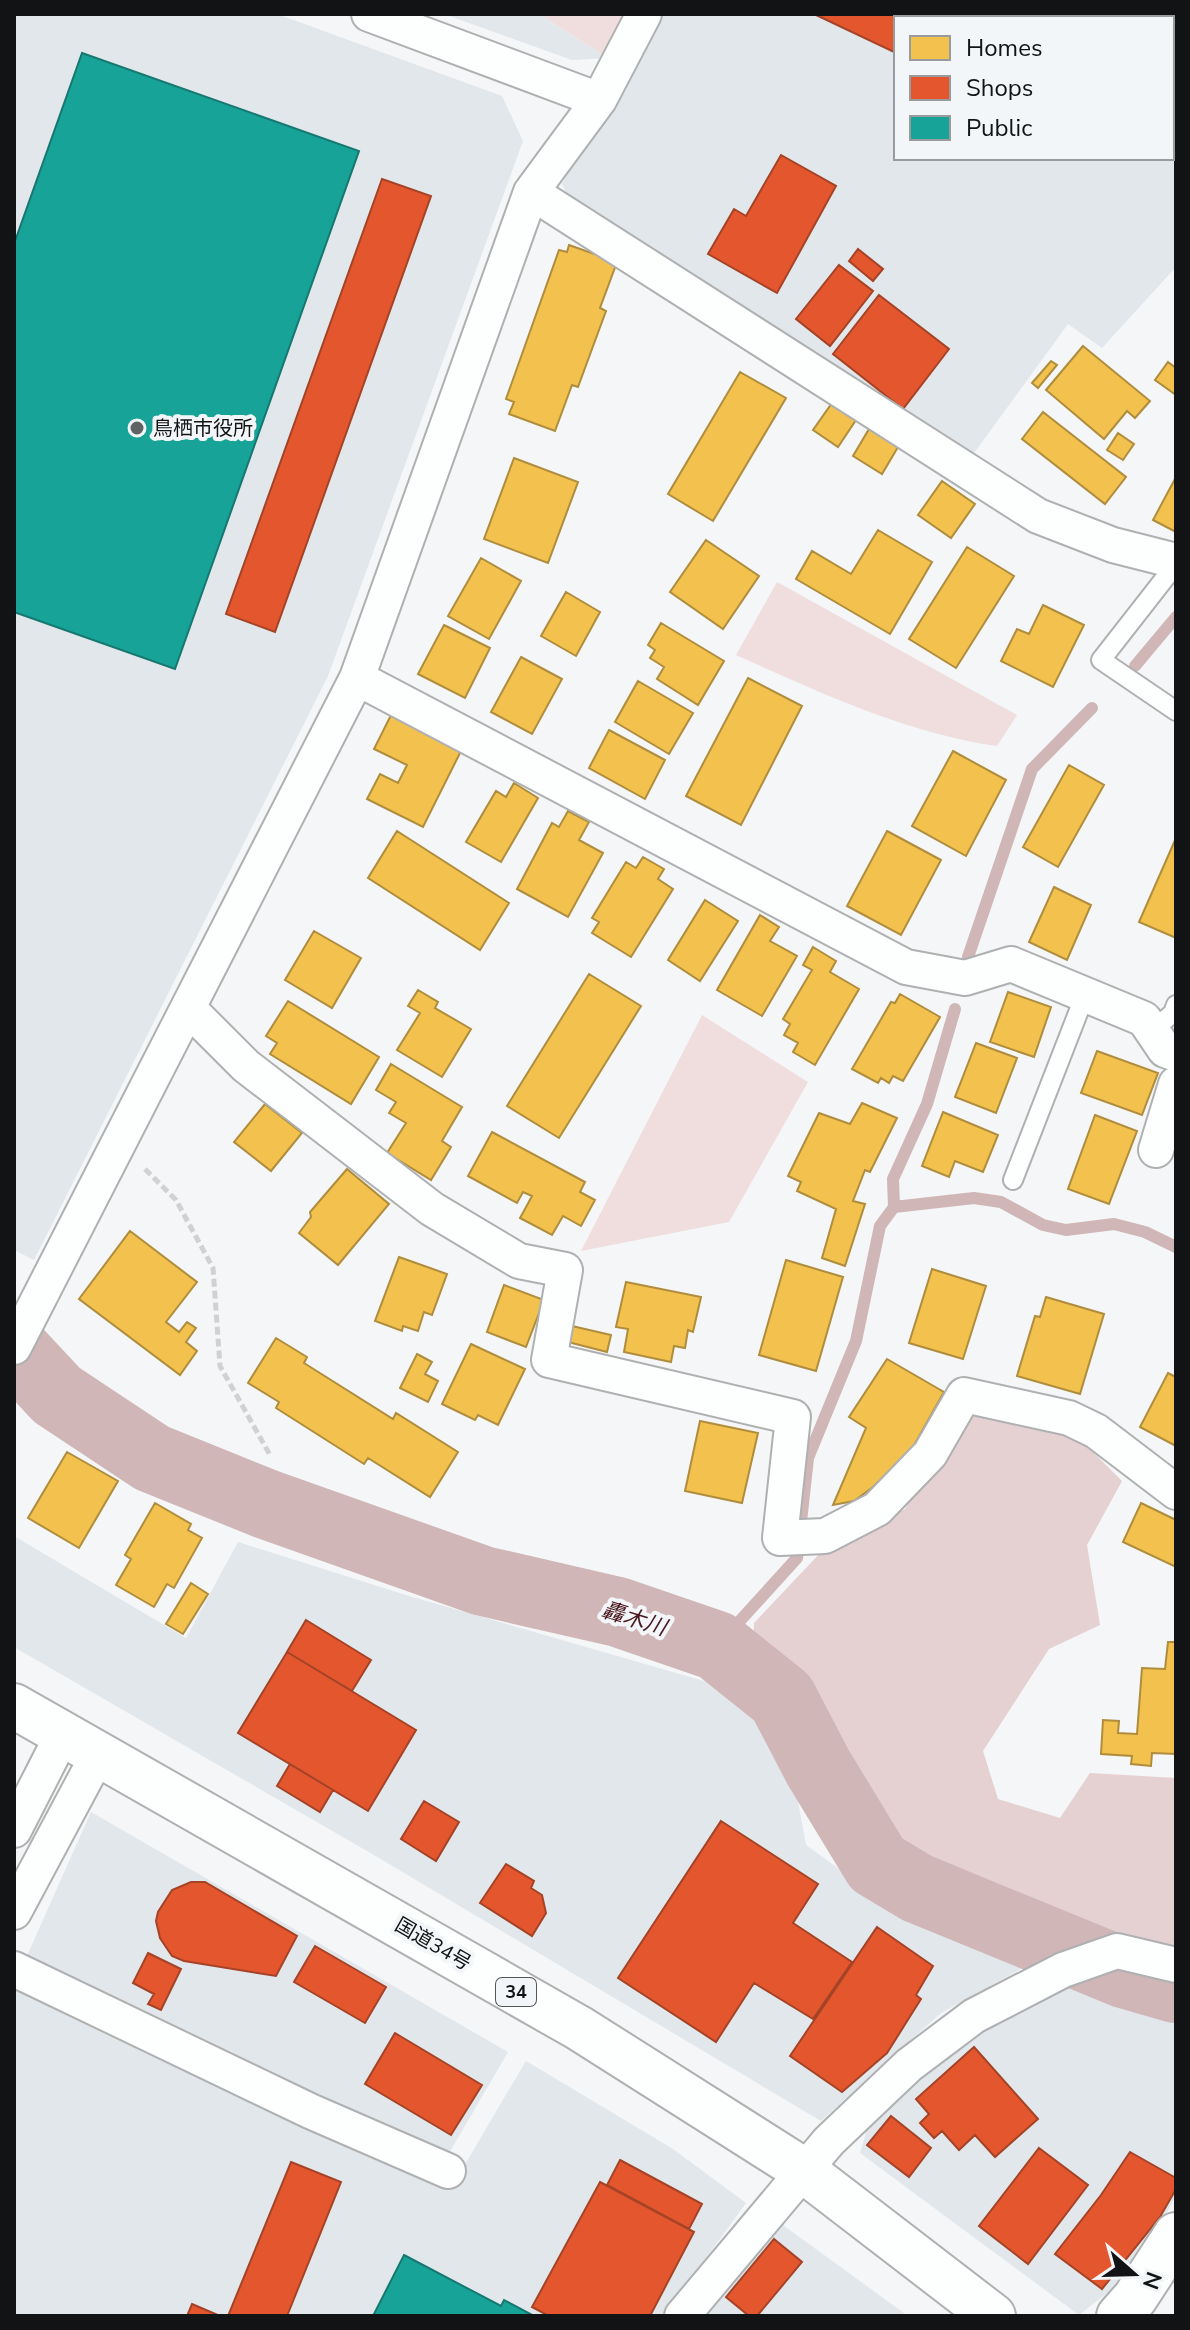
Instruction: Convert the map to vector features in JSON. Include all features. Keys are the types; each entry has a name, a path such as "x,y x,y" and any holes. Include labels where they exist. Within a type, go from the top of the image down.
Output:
{"main road":[{"name":"国道34号","path":"14,1706 579,2028 803,2170 993,2316"},
{"path":"1119,2316 1135,2298 1176,2235"}],"street":[{"path":"369,14 599,100"},
{"path":"14,1347 357,678 531,192 599,100 644,14"},
{"path":"531,192 1038,516 1113,545 1176,562"},
{"path":"357,678 906,967 965,978 1011,964 1144,1019 1164,1042"},
{"path":"188,1008 246,1066 432,1209 519,1261 565,1270 549,1360 793,1417 780,1538 825,1536 877,1509 930,1454 964,1395 1069,1418 1096,1431 1176,1492"},
{"path":"1156,1150 1176,1084"},
{"path":"14,1830 80,1744"},
{"path":"14,1912 80,1744"},
{"path":"682,2316 829,2141 909,2065 974,2016 1063,1970 1117,1951 1176,1965"},
{"path":"14,1969 310,2111 448,2171"}],"lane":[{"path":"1176,562 1101,660 1176,711"},
{"path":"1013,1180 1085,995"},
{"path":"1164,1042 1176,1005"}],"path":[{"path":"119,1143 176,1200 213,1268 220,1366 270,1455"}],"shaded area":[{"path":"14,14 277,14 502,96 523,141 328,676 34,1260 14,1250"},
{"path":"444,14 539,14 608,58 572,60"},
{"path":"539,14 631,14 608,58"},
{"path":"652,14 1176,14 1176,267 1102,348 1068,324 969,460 569,199 562,184"},
{"path":"777,582 1017,715 997,746 930,732 896,721 831,697 736,655"},
{"path":"702,1015 808,1082 729,1222 581,1251"},
{"path":"981,1411 1079,1438 1122,1481 1087,1545 1100,1625 1049,1649 983,1751 998,1799 1060,1818 1090,1773 1176,1778 1176,1952 1104,1935 1083,1937 931,1872 893,1843 804,1692 753,1654 754,1623 824,1549 905,1509 960,1418"},
{"path":"14,1536 186,1638 238,1542 409,1596 704,1681 747,1703 790,1758 806,1845 884,1901 1041,1958 941,2013 821,2121 374,1855 14,1647"},
{"path":"91,1812 508,2052 448,2155 23,1965"},
{"path":"1091,1974 1176,2002 1176,2195 1163,2220 1111,2290 1079,2315 860,2153 872,2113 975,2032"},
{"path":"14,1986 368,2157 451,2188 526,2061 673,2149 746,2203 664,2316 14,2316"},
{"path":"776,2220 908,2316 697,2316"}],"building: Homes":[{"path":"569,245 617,262 600,308 606,311 578,387 572,385 555,431 509,414 514,402 506,399 559,250 567,252"},
{"path":"1083,346 1150,401 1135,418 1127,411 1104,439 1046,390"},
{"path":"1051,361 1057,365 1038,388 1032,383"},
{"path":"1168,362 1176,368 1176,395 1155,380"},
{"path":"740,372 786,398 713,521 668,494"},
{"path":"832,403 856,420 838,447 813,430"},
{"path":"1043,412 1126,477 1105,504 1022,439"},
{"path":"869,429 898,447 882,474 853,456"},
{"path":"1118,433 1134,444 1123,460 1107,450"},
{"path":"514,458 578,482 548,563 484,539"},
{"path":"1176,477 1176,532 1153,520"},
{"path":"942,481 975,504 951,538 918,515"},
{"path":"878,530 932,562 890,634 796,579 812,551 851,574"},
{"path":"706,540 759,576 723,629 670,592"},
{"path":"967,547 1014,576 956,668 909,639"},
{"path":"481,558 521,581 489,639 448,616"},
{"path":"566,592 600,612 576,656 541,636"},
{"path":"1043,605 1084,625 1053,687 1001,661 1017,629 1029,634"},
{"path":"661,623 724,661 698,705 657,679 664,667 650,658 655,650 648,645"},
{"path":"444,625 490,648 465,698 418,674"},
{"path":"521,657 562,679 532,734 491,712"},
{"path":"748,678 802,706 741,825 686,796"},
{"path":"638,681 693,713 669,754 615,722"},
{"path":"391,715 461,751 423,827 367,799 380,774 398,783 407,765 374,749"},
{"path":"609,730 665,760 645,799 589,768"},
{"path":"953,751 1006,780 966,856 912,826"},
{"path":"1069,765 1104,785 1058,867 1023,847"},
{"path":"514,783 538,798 501,862 466,842 496,791 506,797"},
{"path":"568,811 589,822 579,840 603,853 568,917 517,889 552,823 559,827"},
{"path":"397,831 509,903 480,950 368,878"},
{"path":"887,831 941,860 901,935 847,906"},
{"path":"1176,838 1176,938 1139,922"},
{"path":"643,857 664,869 658,879 673,889 631,957 592,933 599,922 592,918 626,862 636,868"},
{"path":"1054,887 1091,905 1067,960 1029,942"},
{"path":"705,900 738,921 700,981 668,960"},
{"path":"760,915 779,927 770,941 797,956 762,1016 717,990"},
{"path":"314,931 361,958 332,1008 285,980"},
{"path":"813,947 836,961 830,972 859,989 815,1065 793,1052 798,1043 784,1035 790,1024 783,1019 812,970 803,965"},
{"path":"589,974 641,1006 559,1138 507,1106"},
{"path":"418,990 438,1002 435,1008 471,1029 442,1077 397,1050 420,1013 408,1006"},
{"path":"1008,992 1051,1007 1034,1057 990,1042"},
{"path":"900,994 940,1017 903,1081 893,1076 889,1083 881,1078 878,1083 852,1069 891,1002 895,1003"},
{"path":"288,1001 379,1057 351,1104 270,1054 277,1043 266,1036"},
{"path":"976,1043 1017,1058 996,1113 955,1097"},
{"path":"1097,1051 1158,1073 1142,1115 1081,1093"},
{"path":"391,1064 462,1107 442,1141 451,1147 431,1180 387,1153 406,1123 389,1113 396,1102 376,1090"},
{"path":"862,1103 897,1118 870,1172 865,1170 853,1201 865,1204 845,1266 822,1258 836,1209 797,1191 801,1182 788,1176 819,1113 850,1124"},
{"path":"265,1104 302,1133 271,1171 234,1142"},
{"path":"943,1112 998,1135 983,1172 955,1161 949,1177 922,1166"},
{"path":"1095,1115 1137,1131 1109,1204 1068,1189"},
{"path":"492,1132 585,1182 580,1192 595,1200 581,1226 563,1216 552,1235 520,1218 532,1196 523,1192 517,1203 468,1176"},
{"path":"347,1169 389,1204 338,1265 299,1233 311,1217 310,1212"},
{"path":"130,1231 197,1282 166,1322 179,1332 187,1322 196,1328 186,1342 197,1351 180,1375 79,1299"},
{"path":"399,1257 447,1274 432,1315 424,1312 418,1331 403,1326 402,1331 375,1321"},
{"path":"786,1260 843,1277 816,1371 759,1355"},
{"path":"932,1269 986,1286 963,1359 909,1343"},
{"path":"626,1282 701,1297 693,1332 688,1330 685,1348 674,1346 671,1362 624,1352 628,1329 616,1327"},
{"path":"504,1285 544,1300 526,1347 487,1332"},
{"path":"1046,1297 1104,1314 1080,1394 1017,1376 1035,1316 1040,1317"},
{"path":"572,1326 611,1335 607,1352 568,1342"},
{"path":"276,1338 307,1357 304,1363 393,1419 396,1413 458,1452 430,1497 368,1458 364,1464 276,1408 279,1402 248,1383"},
{"path":"471,1344 525,1369 498,1425 478,1415 475,1420 442,1404"},
{"path":"417,1354 432,1362 425,1374 438,1381 428,1402 400,1388"},
{"path":"887,1359 944,1392 912,1449 854,1501 833,1505 866,1428 849,1417"},
{"path":"1168,1373 1176,1377 1176,1446 1140,1427"},
{"path":"700,1421 758,1433 742,1503 685,1491"},
{"path":"67,1452 118,1481 79,1548 28,1518"},
{"path":"155,1503 191,1524 188,1530 202,1538 174,1588 167,1584 154,1607 116,1585 131,1559 125,1555"},
{"path":"1141,1503 1176,1520 1176,1567 1123,1542"},
{"path":"191,1583 208,1594 183,1634 166,1624"},
{"path":"1168,1642 1176,1642 1176,1754 1152,1753 1151,1766 1131,1764 1132,1756 1101,1754 1103,1720 1119,1721 1118,1733 1137,1734 1142,1668 1165,1669"}],"building: Shops":[{"path":"814,14 1056,14 894,16 894,52"},
{"path":"781,155 836,186 777,293 708,254 734,209 746,216"},
{"path":"382,179 431,196 275,632 226,614"},
{"path":"858,249 883,269 873,281 849,261"},
{"path":"839,265 873,291 830,346 796,319"},
{"path":"879,295 949,349 903,409 833,354"},
{"path":"306,1620 371,1660 352,1691 287,1652"},
{"path":"287,1652 416,1730 368,1811 238,1733"},
{"path":"290,1764 333,1790 320,1812 277,1786"},
{"path":"424,1801 459,1822 436,1861 401,1839"},
{"path":"721,1821 818,1884 793,1923 852,1962 813,2019 754,1983 716,2042 618,1978"},
{"path":"506,1864 534,1881 531,1888 542,1895 546,1913 532,1936 480,1903"},
{"path":"191,1882 205,1882 297,1936 276,1976 184,1961 172,1956 160,1938 156,1921 158,1912 172,1890"},
{"path":"877,1927 933,1966 916,1995 921,1999 887,2053 842,2092 790,2056"},
{"path":"315,1946 386,1987 365,2023 294,1982"},
{"path":"148,1953 181,1969 161,2010 148,2004 154,1994 133,1983"},
{"path":"395,2033 482,2085 451,2135 365,2084"},
{"path":"974,2047 1038,2119 995,2157 975,2135 959,2150 942,2131 934,2138 920,2123 929,2114 916,2099"},
{"path":"891,2116 931,2148 909,2177 867,2145"},
{"path":"1039,2148 1088,2185 1028,2264 979,2226"},
{"path":"1130,2152 1176,2178 1176,2189 1160,2217 1102,2289 1055,2254"},
{"path":"620,2160 702,2204 689,2229 607,2185"},
{"path":"291,2162 341,2182 287,2316 228,2316"},
{"path":"600,2182 694,2232 650,2316 549,2316 532,2307"},
{"path":"774,2239 802,2262 757,2316 749,2316 726,2297"},
{"path":"192,2304 220,2316 187,2316"}],"building: Public":[{"name":"鳥栖市役所","path":"82,53 359,151 175,669 14,612 14,244"},
{"path":"404,2255 501,2306 504,2300 534,2316 373,2316"}],"waterway":[{"path":"1135,666 1176,617"},
{"path":"968,957 1032,769 1092,708"},
{"path":"894,1207 893,1179 927,1104 955,1009"},
{"path":"717,1646 797,1558 808,1458 856,1341 880,1226 894,1207 974,1198 1001,1202 1043,1225 1066,1230 1114,1224 1145,1232 1176,1247"},
{"name":"轟木川","path":"14,1349 57,1395 152,1458 266,1504 483,1581 618,1612 717,1646 782,1698 818,1767 877,1864 917,1888 1124,1973 1176,1988"}],"place":[{"name":"鳥栖市役所","path":"137,428"}]}
